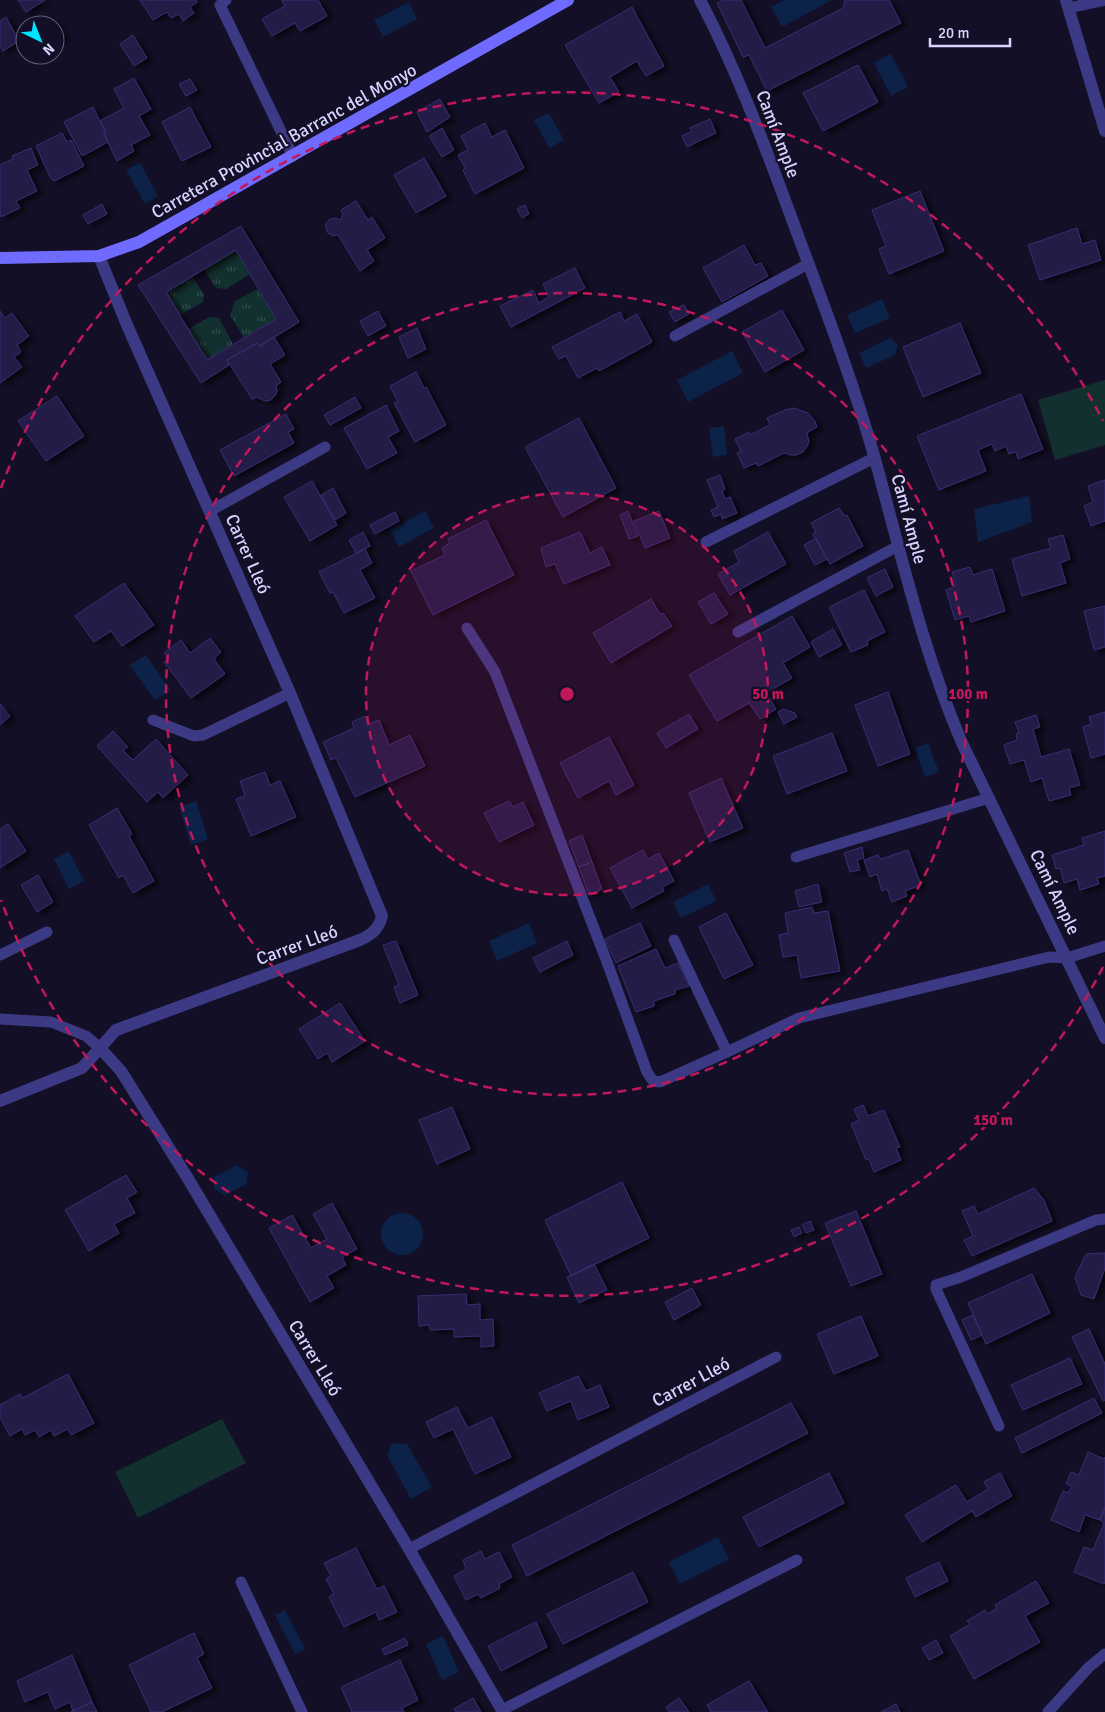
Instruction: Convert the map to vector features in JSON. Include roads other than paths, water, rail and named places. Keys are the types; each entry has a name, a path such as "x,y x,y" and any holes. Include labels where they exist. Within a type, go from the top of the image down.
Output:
{"street":[{"name":"Carretera Provincial Barranc del Monyo","path":"0,258 100,256 139,242 568,0"},
{"name":"Camí Ample","path":"700,0 750,108 849,379 948,710 962,743 1105,1038"},
{"path":"1067,4 1105,131"},
{"name":"Carrer Lleó","path":"100,256 127,326 290,693 382,916 380,923 370,936 116,1030 100,1048 121,1071 177,1160 409,1549 502,1711"},
{"path":"0,1101 82,1068 100,1048"}],"lane":[{"path":"226,0 220,5 293,156"},
{"path":"1067,4 1105,0"},
{"path":"675,336 808,264"},
{"path":"210,511 325,447"},
{"path":"706,542 874,458"},
{"path":"738,632 898,546"},
{"path":"467,628 491,665 498,680 604,953 647,1072 653,1081 660,1082 799,1018 1049,957 1067,958 1105,946"},
{"path":"153,720 194,736 202,735 290,693"},
{"path":"796,857 989,798"},
{"path":"0,955 47,932"},
{"path":"674,940 726,1052"},
{"path":"0,1019 51,1022 86,1036 100,1048"},
{"path":"999,1426 936,1289 936,1285 961,1277 1096,1220 1105,1219"},
{"name":"Carrer Lleó","path":"409,1549 776,1357"},
{"path":"502,1711 797,1560"},
{"path":"241,1582 302,1712"},
{"path":"1048,1712 1089,1667 1105,1654"}],"water":[{"path":"784,0 832,0 782,27 771,7"},
{"path":"409,2 417,19 383,37 374,20"},
{"path":"891,54 908,87 891,96 874,63"},
{"path":"549,113 564,140 549,148 534,120"},
{"path":"140,163 158,196 145,204 126,170"},
{"path":"882,299 890,318 855,333 847,315"},
{"path":"890,338 898,345 895,355 866,368 859,353"},
{"path":"732,351 743,373 688,402 677,380"},
{"path":"724,426 727,455 713,457 709,428"},
{"path":"1029,496 1032,522 978,542 974,509"},
{"path":"425,511 434,528 399,547 390,530"},
{"path":"146,655 170,690 155,700 129,665"},
{"path":"928,743 939,772 925,777 915,748"},
{"path":"196,801 208,839 191,845 179,807"},
{"path":"69,851 84,881 69,889 54,859"},
{"path":"708,884 716,901 681,918 673,902"},
{"path":"529,923 537,943 497,961 489,941"},
{"path":"237,1165 248,1172 246,1184 224,1196 214,1188 214,1177"},
{"path":"406,1213 414,1216 420,1222 423,1234 420,1246 414,1252 398,1255 390,1252 384,1246 381,1230 384,1222 390,1216"},
{"path":"392,1443 407,1444 432,1487 411,1499 387,1455"},
{"path":"718,1537 729,1559 680,1584 669,1562"},
{"path":"285,1610 305,1649 295,1654 275,1615"},
{"path":"443,1636 459,1672 442,1680 426,1644"}]}
